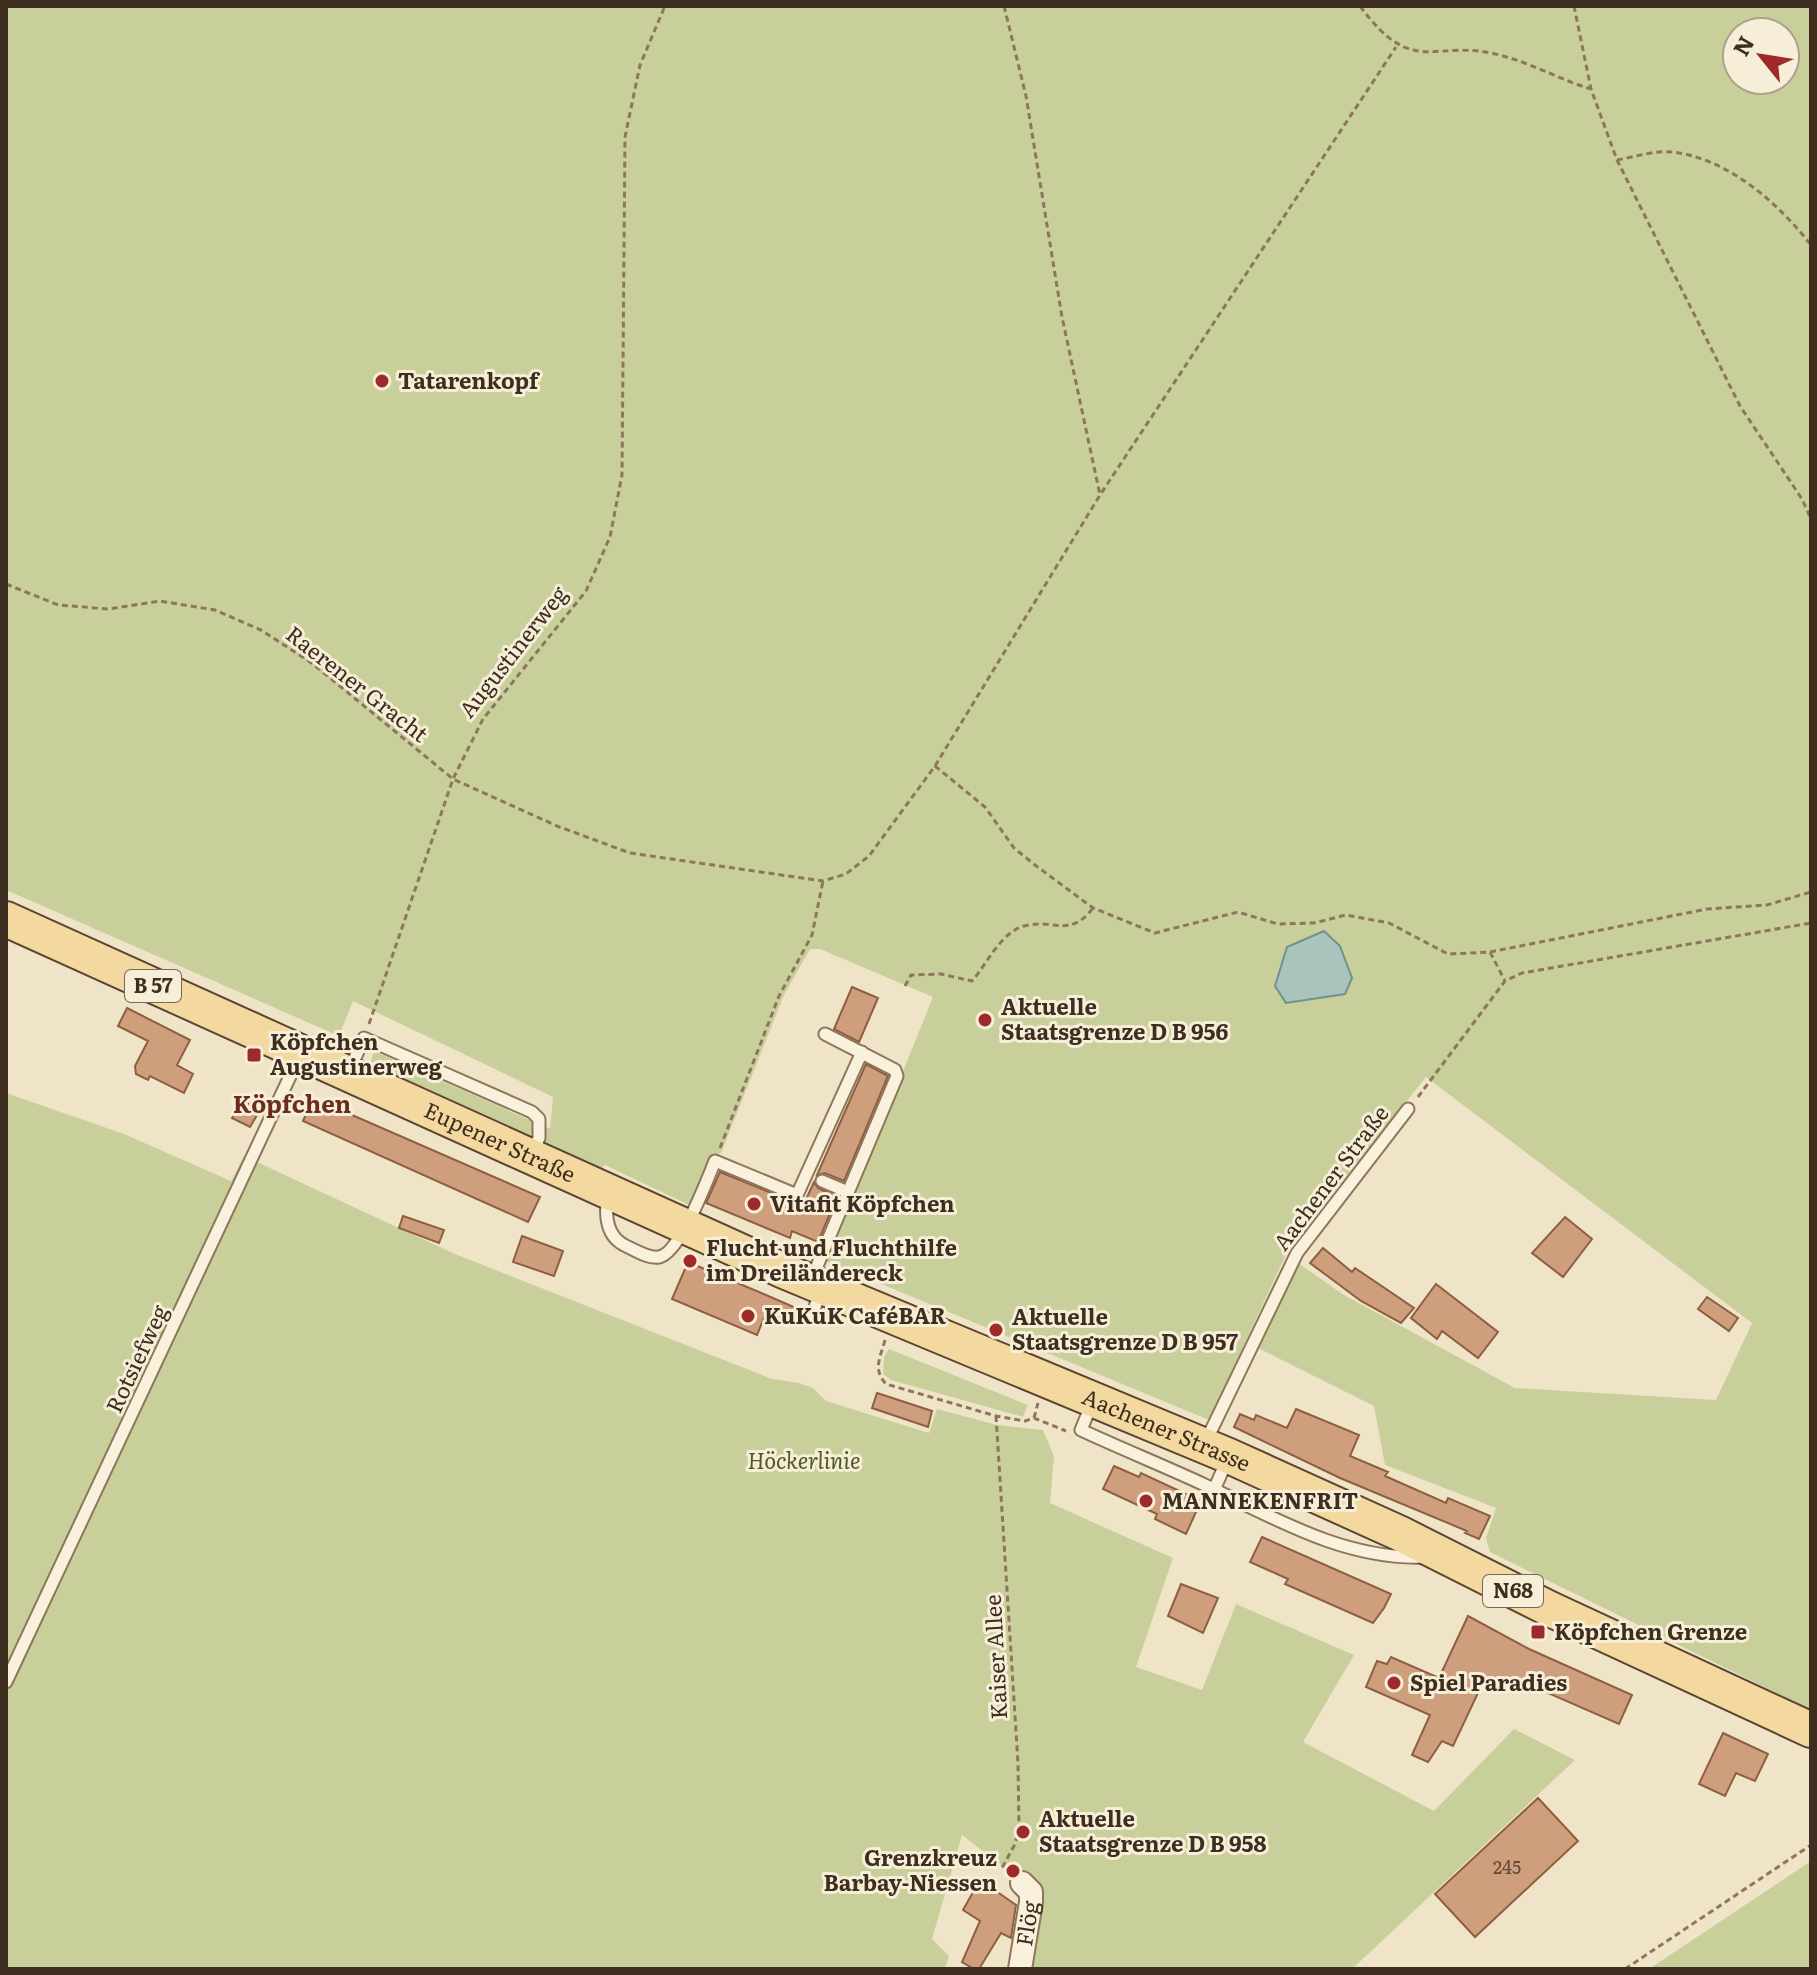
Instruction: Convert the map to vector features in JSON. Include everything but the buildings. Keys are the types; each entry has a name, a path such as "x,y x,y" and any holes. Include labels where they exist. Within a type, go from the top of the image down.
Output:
{"main road":[{"name":"Eupener Straße","path":"6,919 685,1227 815,1295 998,1361"},
{"name":"Aachener Strasse","path":"998,1361 1216,1451 1811,1730"}],"street":[{"name":"Flög","path":"1020,1969 1031,1892 1022,1883"}],"lane":[{"path":"815,1295 848,1192 897,1076 895,1070 825,1034"},
{"path":"349,1073 364,1038 532,1112 539,1119 539,1138 530,1156"},
{"name":"Rotsiefweg","path":"6,1682 301,1051"},
{"path":"685,1227 715,1161 797,1195 862,1052"},
{"name":"Aachener Straße","path":"1214,1490 1216,1451 1297,1253 1408,1109"},
{"path":"822,1181 848,1192"},
{"path":"1093,1399 1081,1430 1313,1536 1397,1558 1445,1556"}],"path":[{"name":"Augustinerweg","path":"364,1038 453,779 483,719 567,619 586,591 610,537 622,475 625,137 640,65 665,6"},
{"path":"1004,6 1026,96 1062,317 1100,495"},
{"path":"1360,6 1396,47 1415,51 1499,54 1591,89"},
{"path":"1574,6 1591,89 1617,160 1740,406 1811,519"},
{"path":"715,1161 779,996 812,935 823,881 846,874 869,856 935,766 1100,495 1396,47"},
{"path":"1617,160 1672,152 1727,169 1788,216 1811,245"},
{"name":"Raerener Gracht","path":"6,584 58,605 109,609 160,601 215,610 249,625 313,664 453,779 557,826 630,853 823,881"},
{"path":"935,766 985,807 1014,848 1093,908 1155,933 1238,912 1278,924 1314,923 1346,915 1389,923 1448,954 1490,952 1707,909 1767,905 1811,892"},
{"path":"905,986 911,975 941,974 972,981 1005,937 1023,926 1066,928 1083,921 1093,908"},
{"path":"1408,1109 1505,981 1522,973 1811,923"},
{"path":"1490,952 1505,981"},
{"path":"886,1340 877,1366 878,1376 886,1384 996,1416 1025,1421 1034,1418 1072,1434 1081,1430"},
{"path":"1034,1418 1039,1399"},
{"name":"Kaiser Allee","path":"996,1416 1018,1763 1019,1829 1002,1868 1022,1883"},
{"path":"1625,1969 1811,1845"}],"green space":[{"path":"6,6 1811,6 1811,1710 1490,1552 1486,1538 1496,1508 1385,1465 1374,1406 1258,1348 1298,1263 1344,1295 1515,1388 1716,1400 1752,1323 1426,1077 1289,1248 1209,1420 826,1261 933,997 820,949 810,949 784,995 721,1153 713,1155 689,1205 605,1165 596,1173 377,1072 370,1065 374,1051 550,1129 553,1097 353,1001 339,1036 6,890"},
{"name":"Höckerlinie","path":"6,1093 124,1134 231,1181 244,1156 455,1254 772,1379 813,1388 826,1401 929,1433 937,1409 997,1425 1043,1430 1054,1456 1050,1503 1173,1558 1136,1667 1202,1690 1236,1604 1354,1655 1303,1742 1434,1811 1514,1729 1575,1760 1352,1969 1024,1969 1024,1883 962,1835 932,1939 949,1956 945,1969 6,1969"},
{"path":"889,1349 1028,1405 1023,1417 891,1380 883,1374 884,1357"},
{"path":"1811,1861 1811,1969 1649,1969"}],"water":[{"path":"1324,931 1340,946 1352,978 1345,994 1286,1003 1275,986 1287,947"}],"place":[{"name":"Tatarenkopf","path":"382,381"},
{"name":"Aktuelle Staatsgrenze D B 956","path":"985,1020"},
{"name":"Köpfchen Augustinerweg","path":"254,1055"},
{"name":"Vitafit Köpfchen","path":"754,1204"},
{"name":"Flucht und Fluchthilfe im Dreiländereck","path":"690,1261"},
{"name":"KuKuK CaféBAR","path":"748,1316"},
{"name":"Aktuelle Staatsgrenze D B 957","path":"996,1330"},
{"name":"MANNEKENFRIT","path":"1146,1501"},
{"name":"Köpfchen Grenze","path":"1538,1632"},
{"name":"Spiel Paradies","path":"1394,1683"},
{"name":"Aktuelle Staatsgrenze D B 958","path":"1023,1832"},
{"name":"Grenzkreuz Barbay-Niessen","path":"1013,1871"}],"district":[{"name":"Köpfchen","path":"292,1105"}]}
